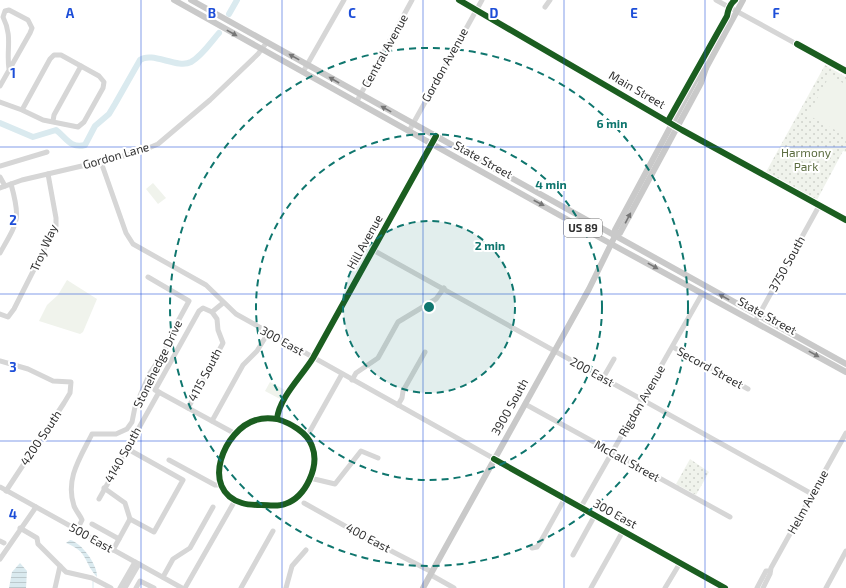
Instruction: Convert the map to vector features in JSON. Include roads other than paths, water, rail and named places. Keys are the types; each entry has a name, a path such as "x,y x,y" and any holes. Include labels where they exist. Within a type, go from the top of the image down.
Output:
{"main road":[{"name":"State Street","path":"174,0 611,244 846,372"},
{"name":"State Street","path":"191,0 846,364"},
{"name":"3900 South","path":"423,588 589,289 615,236 615,230 674,125 695,82 706,68 743,0"}],"street":[{"path":"303,72 344,0"},
{"name":"Central Avenue","path":"356,101 412,0"},
{"name":"Main Street","path":"459,0 674,125 846,220"},
{"name":"Gordon Avenue","path":"409,131 482,0"},
{"path":"546,7 550,0"},
{"path":"716,0 846,71"},
{"path":"0,86 10,69 30,33 32,26 28,20 10,10 5,12 2,17 7,24 10,34 10,69"},
{"name":"Gordon Lane","path":"2,187 144,150 164,140 210,100 262,49 267,42"},
{"path":"0,102 22,110 40,120 76,127 83,124 103,88 102,79 61,55 56,55 50,59 22,110"},
{"path":"53,122 54,114 80,66"},
{"name":"Hill Avenue","path":"277,419 277,414 290,390 313,358 436,136"},
{"path":"0,166 47,152"},
{"name":"300 East","path":"101,162 126,233 133,244 206,285 236,314 268,333 680,562 724,588"},
{"name":"Troy Way","path":"0,314 8,317 29,282 35,265 56,226 56,218 48,174"},
{"path":"0,177 2,187"},
{"path":"1,250 17,220 18,212 11,184"},
{"name":"3750 South","path":"755,322 820,206"},
{"name":"200 East","path":"373,250 444,288 812,494"},
{"name":"Stonehedge Drive","path":"77,530 82,520 74,506 71,489 72,476 77,463 92,434 116,434 127,429 132,422 136,407 150,373 161,358 171,334 189,301 148,277"},
{"path":"352,380 356,373 378,358 398,322 436,299 444,288"},
{"name":"Rigdon Avenue","path":"581,507 702,294"},
{"path":"212,312 223,303"},
{"name":"4140 South","path":"99,499 199,311 203,308 212,312"},
{"name":"4115 South","path":"188,408 223,343 218,330 217,319 212,312"},
{"path":"212,421 243,365 257,351 268,333"},
{"name":"Secord Street","path":"673,347 748,389"},
{"path":"398,405 402,398 403,390 425,352"},
{"path":"603,378 614,359"},
{"name":"4200 South","path":"0,362 28,369 53,381 71,382 68,398 6,491"},
{"path":"310,431 342,374"},
{"path":"157,391 232,432"},
{"name":"McCall Street","path":"525,404 730,517"},
{"path":"277,419 300,431 312,446 313,467 310,478 308,484 299,495 285,504 280,505 242,503 233,498 221,486 218,476 220,463 235,435 240,429 256,420 277,419"},
{"name":"Helm Avenue","path":"763,588 770,574 769,571 846,433"},
{"path":"104,488 125,503 130,519 154,532 183,480 126,448"},
{"path":"310,478 335,484 361,451 378,458"},
{"path":"169,460 215,485 221,486"},
{"name":"500 East","path":"0,487 182,588"},
{"path":"532,548 541,542 565,498"},
{"name":"400 East","path":"304,503 431,573 454,588"},
{"path":"185,588 233,504"},
{"path":"163,577 173,559 190,548 213,507"},
{"path":"0,559 20,528 36,508"},
{"path":"573,555 595,515"},
{"path":"113,550 130,519"},
{"path":"92,524 119,539"},
{"path":"20,528 38,538 38,544 66,572 92,578 111,588"},
{"path":"241,588 273,531"},
{"path":"591,588 623,531"},
{"path":"286,588 292,566 306,550"},
{"path":"826,588 846,551"},
{"path":"666,588 680,562"},
{"path":"120,588 137,563"},
{"path":"125,588 137,563"},
{"path":"55,588 60,566"},
{"name":"Helm Avenue","path":"757,588 766,571 769,571"},
{"path":"136,588 140,581 154,588"}],"waterway":[{"path":"229,14 237,0"},
{"path":"0,123 33,137 56,130 72,144 80,146 85,145 95,126 109,114 140,60 151,58 185,64 191,62 203,53 219,33"},
{"path":"93,581 93,588"}],"park label":[{"name":"Harmony Park","path":"806,160"}]}
